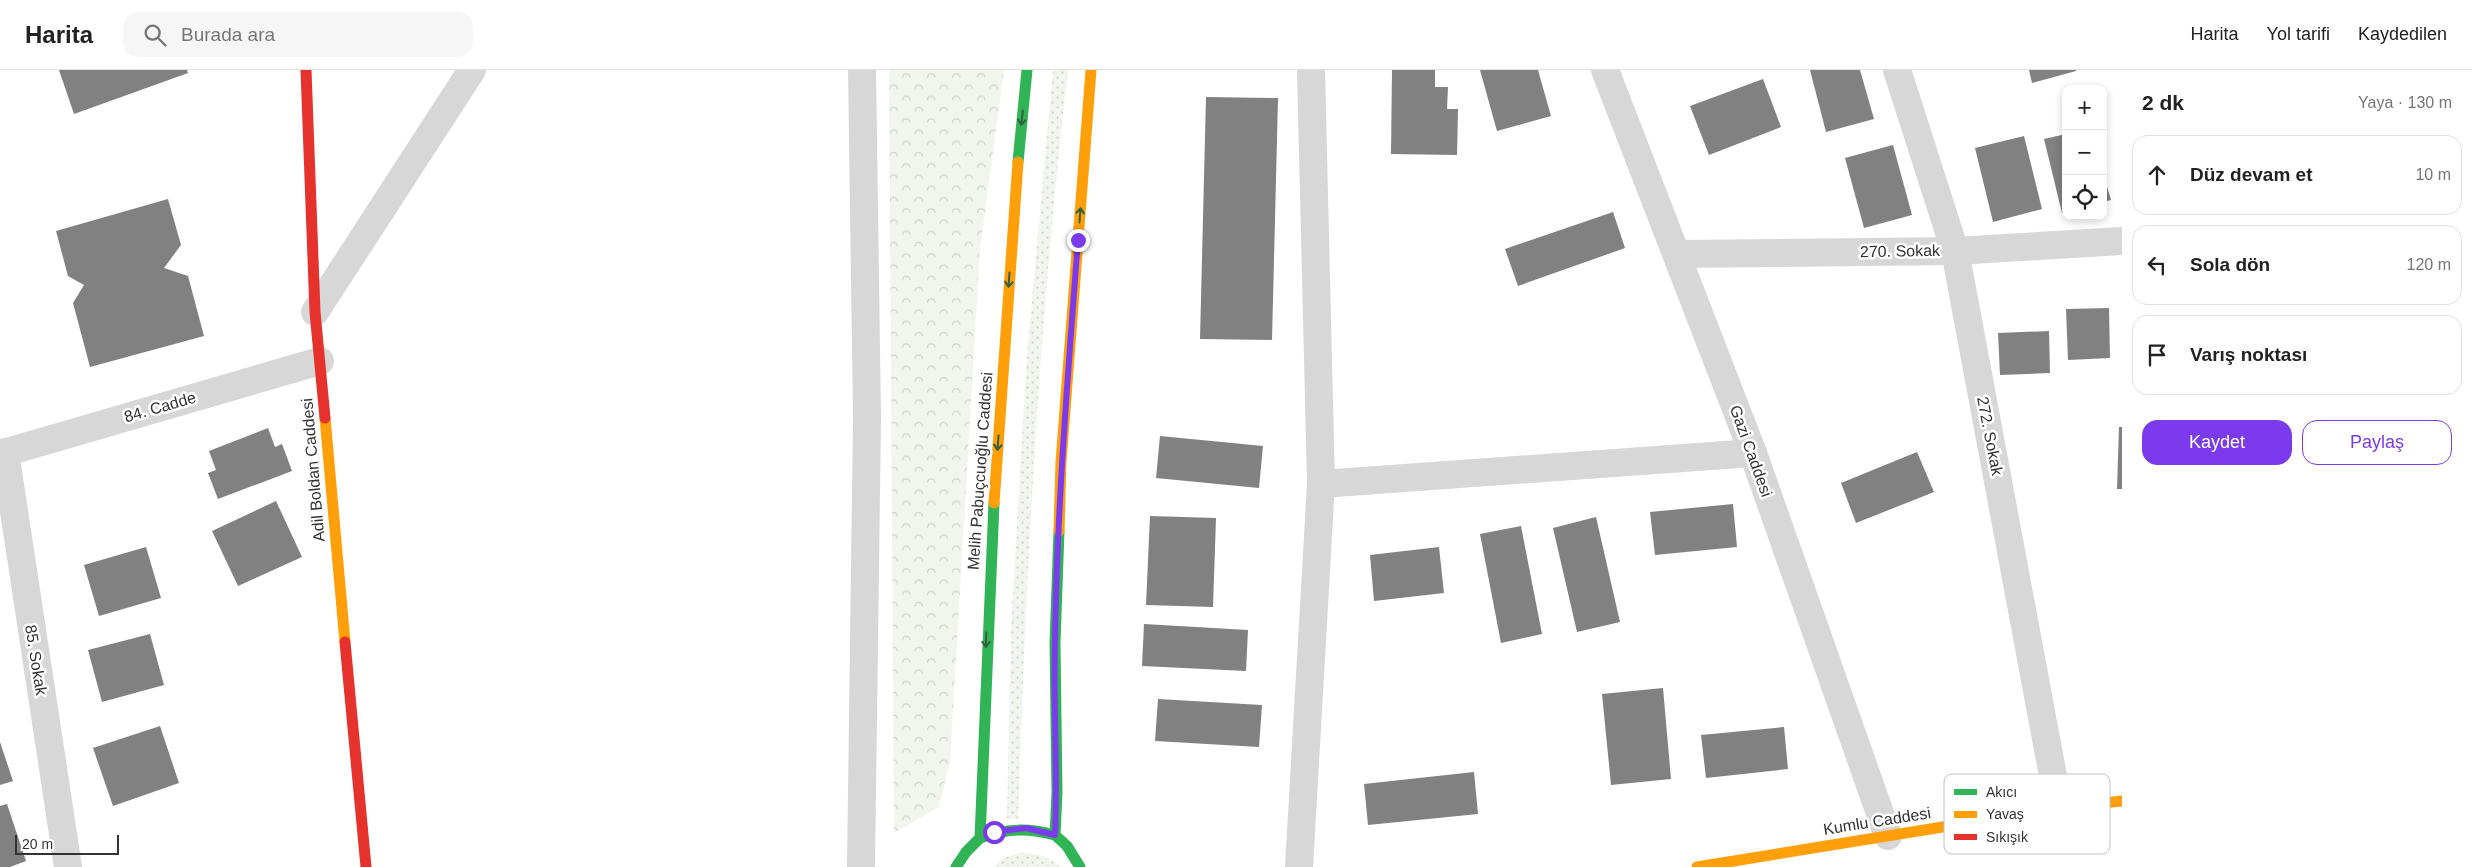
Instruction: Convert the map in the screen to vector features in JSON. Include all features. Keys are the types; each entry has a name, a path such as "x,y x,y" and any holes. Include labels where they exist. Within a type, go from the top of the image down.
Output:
{"main road":[{"name":"Adil Boldan Caddesi","path":"306,70 315,312 366,867"},
{"name":"Melih Pabuçcuoğlu Caddesi","path":"980,838 987,595 1019,146 1027,70"},
{"path":"1055,835 1057,792 1054,643 1061,462 1091,70"},
{"name":"Kumlu Caddesi","path":"1697,867 1944,827"},
{"path":"956,867 980,838 1008,829 1026,828 1055,835 1067,846 1080,867"}],"street":[{"path":"315,312 472,70"},
{"path":"861,867 867,418 862,70"},
{"path":"1299,867 1321,484 1311,70"},
{"name":"Gazi Caddesi","path":"1606,70 1753,453 1888,836"},
{"name":"272. Sokak","path":"1897,70 1955,251 2053,774"},
{"name":"270. Sokak","path":"1677,254 1955,251 2122,241"},
{"name":"84. Cadde","path":"2,453 320,361"},
{"name":"85. Sokak","path":"2,453 68,867"},
{"path":"1321,484 1753,453"}],"green space":[{"path":"889,70 1004,70 980,249 950,762 939,807 894,833"},
{"path":"1053,70 1068,70 1049,257 1035,444 1018,819 1007,818 1011,627 1027,355"},
{"path":"1019,853 1042,856 1061,867 994,867 1004,858"}],"building":[{"path":"59,70 187,70 188,73 74,114"},
{"path":"1392,70 1435,70 1435,87 1448,87 1447,109 1458,109 1457,155 1391,154"},
{"path":"1480,70 1538,70 1551,116 1497,131"},
{"path":"1810,70 1860,70 1874,119 1826,132"},
{"path":"2029,70 2076,70 2076,71 2032,83"},
{"path":"1763,79 1781,127 1709,155 1690,106"},
{"path":"1206,97 1278,98 1272,340 1200,339"},
{"path":"2062,135 2062,213 2044,139"},
{"path":"2024,136 2042,209 1993,222 1975,148"},
{"path":"1893,145 1912,215 1864,228 1845,158"},
{"path":"2107,186 2111,200 2107,201"},
{"path":"168,199 181,245 164,268 188,276 204,336 90,367 73,303 84,285 68,276 56,231"},
{"path":"1613,212 1625,248 1518,286 1505,249"},
{"path":"2109,308 2110,358 2068,360 2066,309"},
{"path":"2049,331 2050,373 2000,375 1998,333"},
{"path":"2119,427 2122,427 2122,489 2117,489"},
{"path":"268,428 275,447 282,444 292,471 218,499 208,473 216,470 209,451"},
{"path":"1160,436 1263,446 1259,488 1156,478"},
{"path":"1917,452 1934,492 1856,523 1841,483"},
{"path":"276,501 302,557 238,586 212,531"},
{"path":"1733,504 1737,547 1655,555 1650,512"},
{"path":"1150,516 1216,518 1213,607 1146,605"},
{"path":"1596,517 1620,622 1577,632 1553,528"},
{"path":"1521,526 1542,634 1501,643 1480,534"},
{"path":"146,547 161,598 99,616 84,565"},
{"path":"1439,547 1444,593 1374,601 1370,555"},
{"path":"1144,624 1248,630 1246,671 1142,666"},
{"path":"150,634 164,685 102,702 88,650"},
{"path":"1663,688 1671,779 1611,785 1602,694"},
{"path":"1158,699 1262,705 1259,747 1155,741"},
{"path":"160,726 179,783 113,806 93,748"},
{"path":"1784,727 1788,769 1706,778 1701,735"},
{"path":"0,742 13,781 0,785"},
{"path":"1474,772 1478,814 1368,825 1364,784"},
{"path":"7,804 26,861 10,867 0,867 0,806"}],"traffic: fast":[{"path":"1018,162 1027,70"},
{"path":"956,867 966,852 980,838 994,503"},
{"path":"1059,531 1055,643 1057,792 1055,835 1067,846 1080,867"},
{"path":"980,838 999,832 1018,830 1055,835"}],"traffic: slow":[{"path":"1059,531 1061,462 1091,70"},
{"path":"994,503 1018,162"},
{"path":"325,418 345,642"},
{"path":"2110,802 2122,801"},
{"path":"1697,867 1944,827"}],"traffic: jam":[{"path":"306,70 315,312 325,418"},
{"path":"345,642 366,867"}],"route":[{"path":"994,832 1026,828 1055,835 1057,792 1054,643 1061,462 1078,240"}]}
